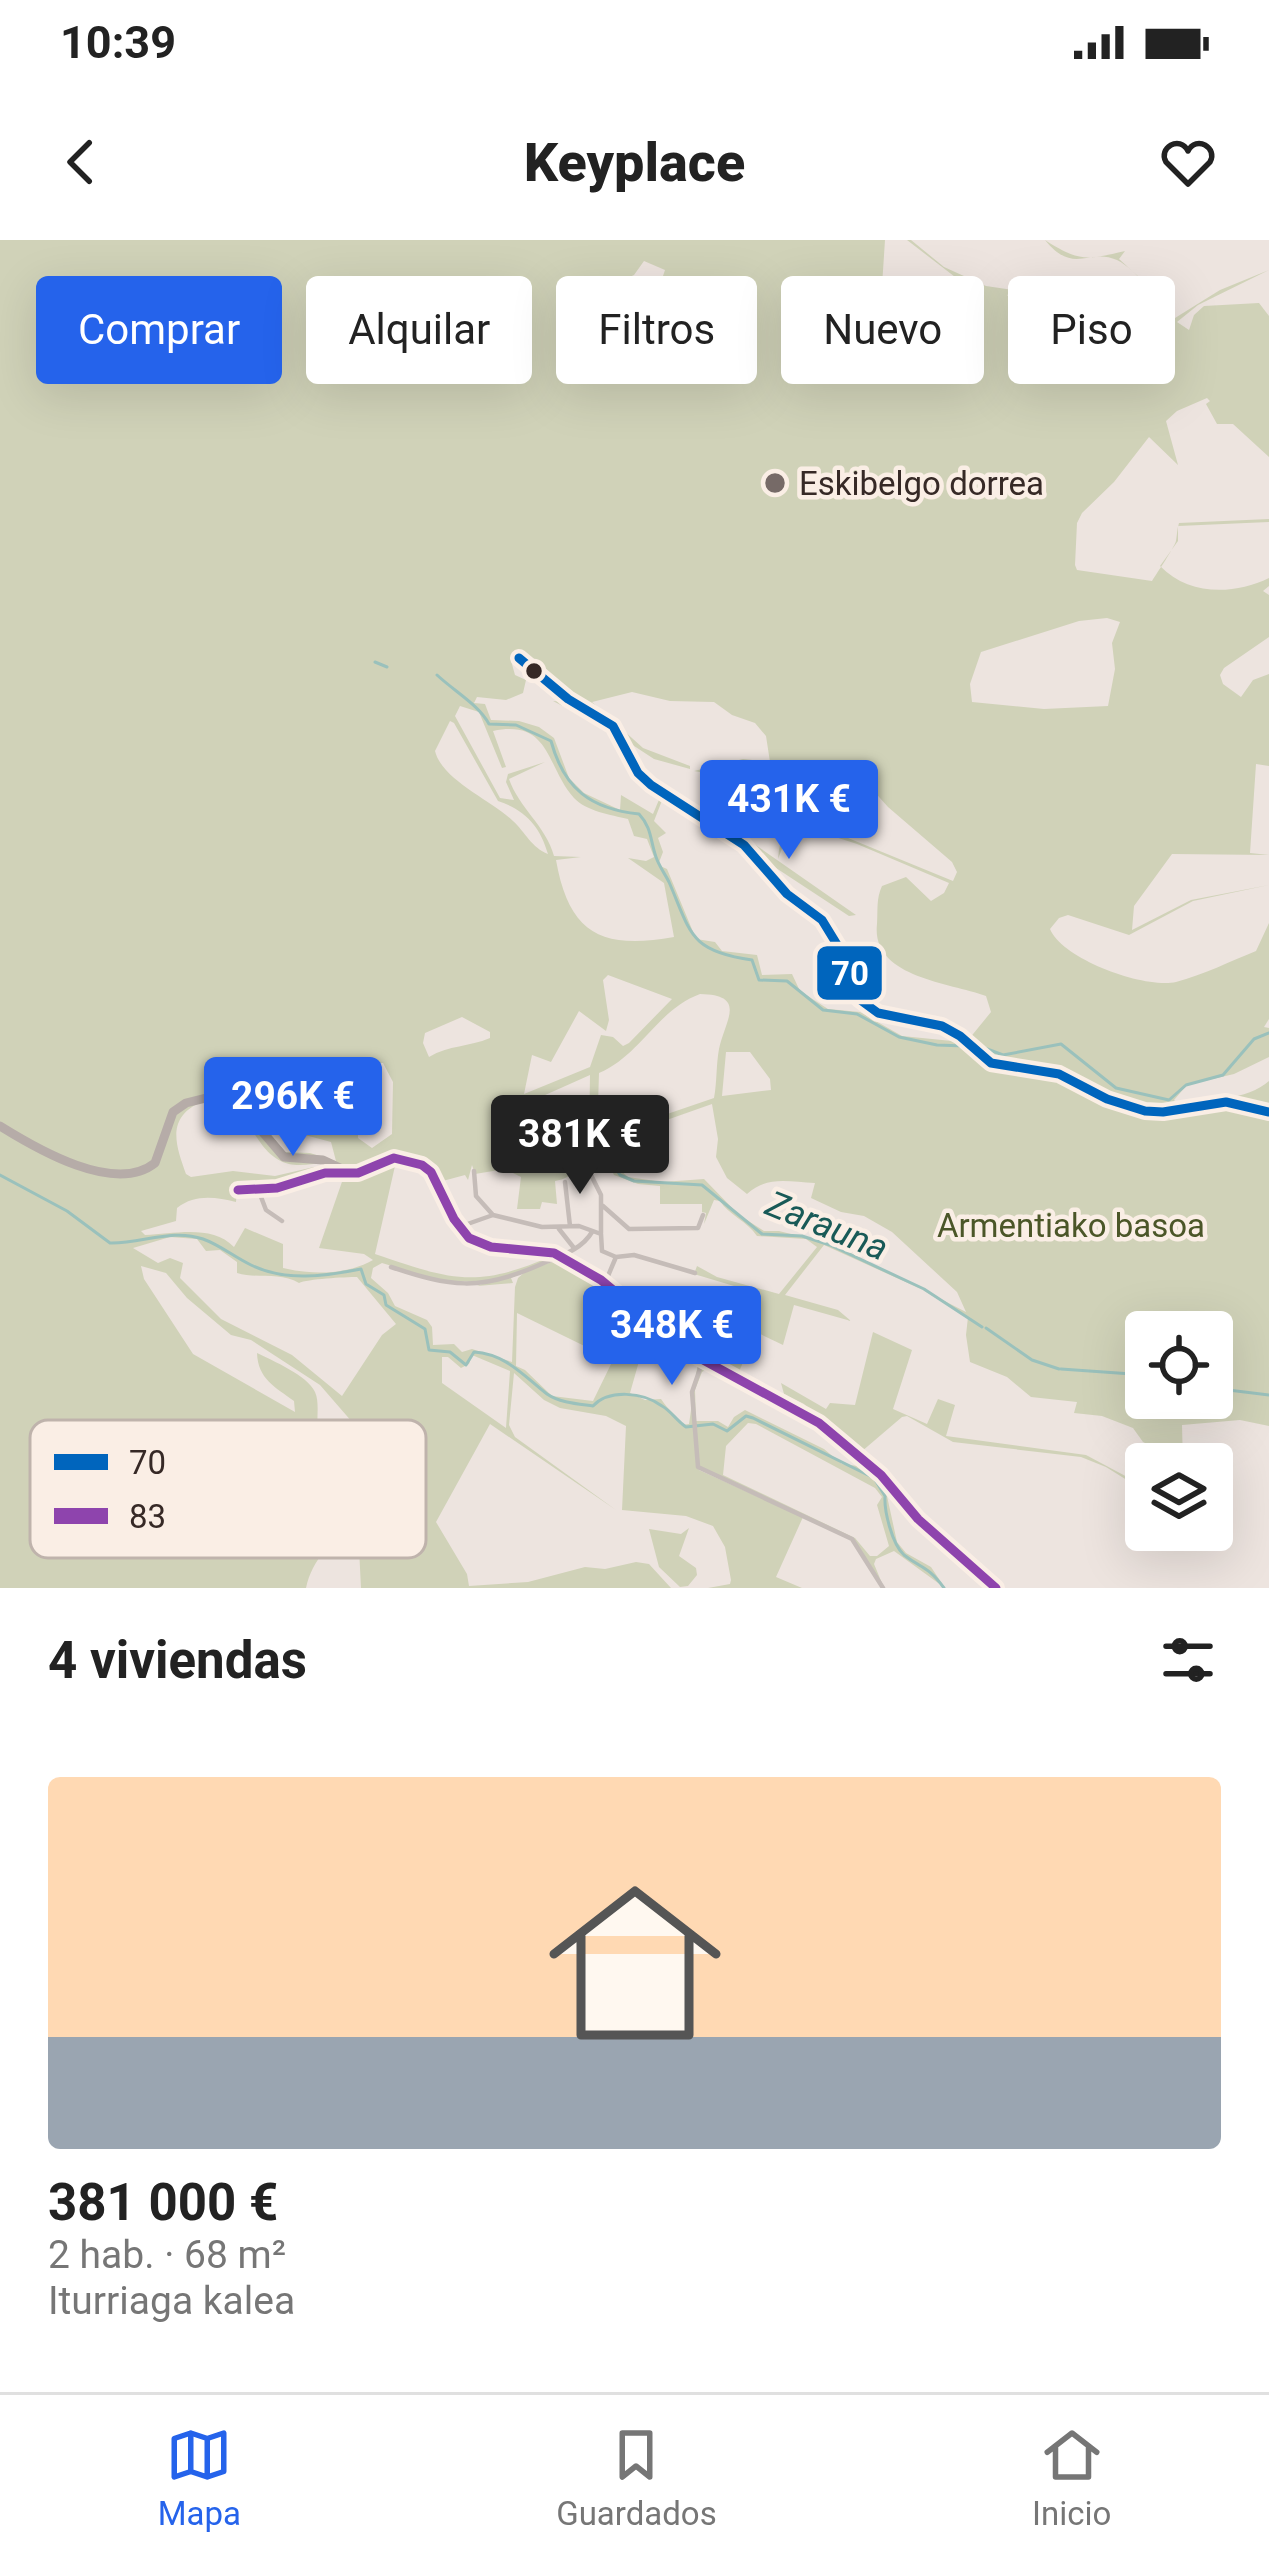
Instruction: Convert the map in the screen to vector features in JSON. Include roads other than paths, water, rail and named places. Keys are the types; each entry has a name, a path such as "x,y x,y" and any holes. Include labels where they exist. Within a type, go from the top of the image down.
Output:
{"street":[{"path":"519,658 551,687 613,726 638,773 744,845 787,894 822,920 844,956 854,990 868,1008 942,1026 999,1067 1059,1073 1107,1099 1144,1111 1226,1102 1269,1112"},
{"path":"0,1126 46,1153 105,1173 126,1175 155,1163 168,1119 177,1108 211,1099 242,1108 281,1155 323,1160 352,1174"},
{"path":"238,1190 277,1188 325,1173 352,1174 394,1158 422,1165 435,1178 459,1227 473,1241 544,1250 592,1271 673,1342 836,1436 996,1588"},
{"path":"586,1165 603,1206 629,1229 698,1228 703,1214"},
{"path":"474,1172 476,1196 493,1215 601,1234"},
{"path":"565,1182 570,1226"},
{"path":"259,1189 266,1210 282,1221"},
{"path":"603,1206 600,1255 634,1255 695,1273"},
{"path":"459,1227 493,1215"},
{"path":"558,1226 574,1248"},
{"path":"391,1267 441,1282 474,1284 515,1278 562,1257 592,1232"},
{"path":"605,1283 616,1257"},
{"path":"703,1360 692,1392 698,1467 852,1539 883,1588"}],"waterway":[{"path":"375,662 387,667"},
{"path":"437,675 489,724 516,725 551,741 563,772 582,794 607,807 639,814 688,927 704,945 752,960 759,980 787,981 823,1010 857,1014 899,1037 965,1046"},
{"path":"974,1044 1003,1055 1061,1044 1116,1088 1169,1100 1186,1085 1223,1075 1254,1039 1269,1033"},
{"name":"Zarauna","path":"502,1121 514,1129 546,1128 588,1148"},
{"name":"Zarauna","path":"591,1150 609,1158 620,1175 634,1181 702,1185 762,1234 802,1236 830,1245 924,1289 982,1327"},
{"path":"0,1175 67,1211 110,1243 191,1236 278,1274 361,1269 366,1284 384,1295 386,1305 425,1329 429,1350 450,1352 466,1365 474,1352 496,1357 547,1394 570,1403 593,1406 608,1397 636,1395 662,1406 686,1427 713,1424 727,1431 746,1416 753,1418 874,1478 885,1496 900,1550 944,1588"},
{"name":"Zarauna","path":"986,1328 1032,1360 1059,1369"},
{"name":"Zarauna","path":"1061,1369 1125,1374"},
{"name":"Zarauna","path":"1233,1391 1269,1395"}],"place":[{"name":"Eskibelgo dorrea","path":"775,483"}],"park label":[{"name":"Armentiako basoa","path":"1071,1225"}]}
